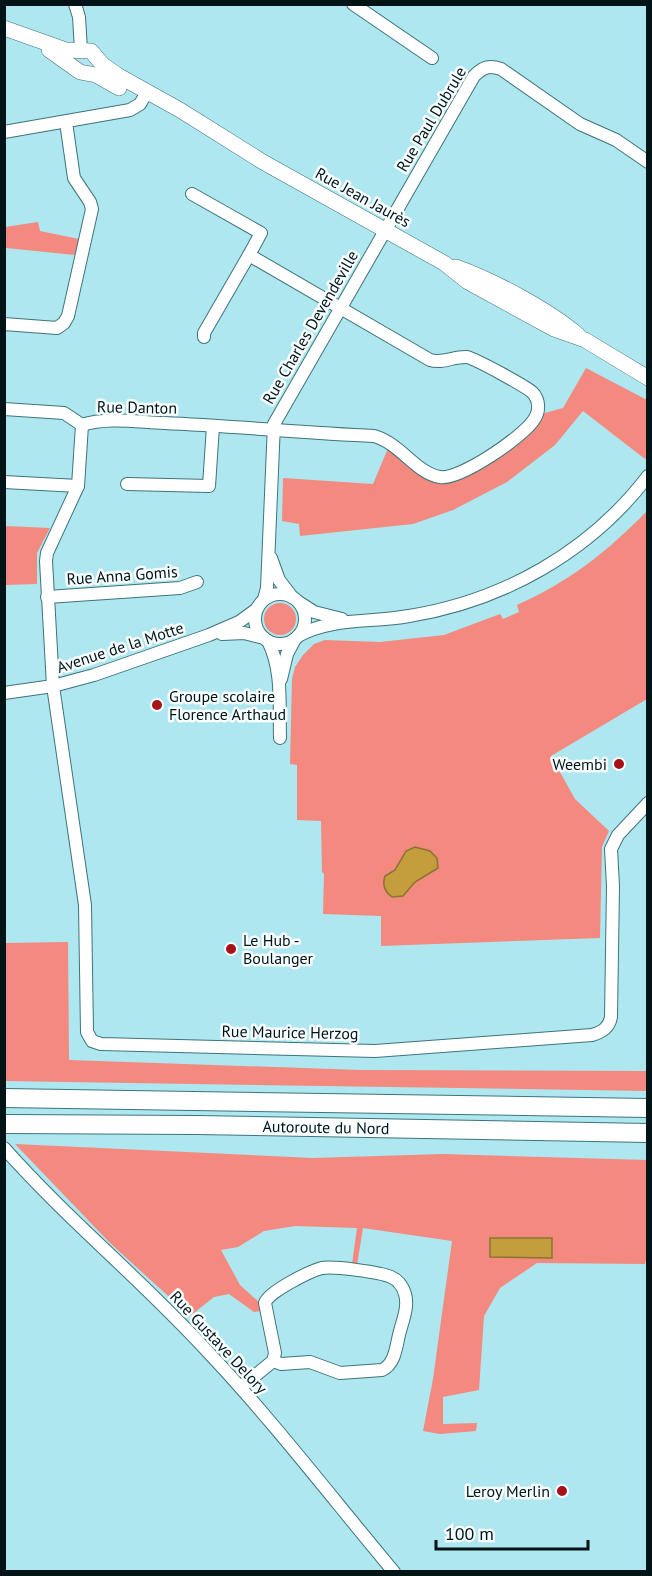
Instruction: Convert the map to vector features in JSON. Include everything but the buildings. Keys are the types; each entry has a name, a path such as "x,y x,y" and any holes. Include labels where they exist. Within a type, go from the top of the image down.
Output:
{"highway":[{"name":"Autoroute du Nord","path":"4,1098 642,1105"},
{"name":"Autoroute du Nord","path":"4,1124 208,1125 646,1134"}],"main road":[{"name":"Rue Jean Jaurès","path":"5,28 57,47 88,53 144,96"},
{"name":"Rue Jean Jaurès","path":"5,28 54,52 81,71 144,96 444,263 468,282 554,329 585,340 648,378"},
{"path":"88,53 96,67 81,71 74,59 88,53"},
{"name":"Rue Jean Jaurès","path":"617,358 648,371"}],"street":[{"path":"353,4 432,58"},
{"path":"77,11 86,27 88,53"},
{"name":"Rue Paul Dubrule","path":"385,230 470,81 484,67 492,66 501,69 580,124 616,140 648,162"},
{"path":"4,132 130,110 138,107 144,96"},
{"path":"4,324 53,328 61,326 68,316 92,209 75,178 66,122"},
{"path":"192,194 261,233 204,333 204,337"},
{"name":"Rue Charles Devendeville","path":"261,604 267,588 273,431 276,419 385,230"},
{"path":"249,255 339,308"},
{"name":"Rue Danton","path":"4,409 64,413 82,425 104,421 380,438 393,444 432,475 448,477 467,469 496,451 527,428 536,416 539,407 532,393 474,360 466,357 440,361 430,360 339,308"},
{"path":"4,482 78,486 82,425"},
{"path":"127,483 209,486 213,426"},
{"path":"266,639 282,644 316,627 396,618 442,610 477,600 516,583 574,548 607,520 644,481"},
{"name":"Rue Maurice Herzog","path":"78,486 46,557 47,597 53,686 86,905 87,1032 92,1041 98,1044 369,1051 599,1033 608,1026 611,1017 614,886 611,849 618,835 648,803"},
{"name":"Rue Charles Devendeville","path":"269,551 279,580 296,600"},
{"name":"Rue Anna Gomis","path":"47,597 180,588 198,582"},
{"path":"279,738 279,686 275,658 255,622 261,604 280,594 322,615 361,621"},
{"path":"279,686 287,654 303,629 305,620 304,611 296,600"},
{"name":"Avenue de la Motte","path":"4,693 53,686 86,678 209,635 244,619 261,604"},
{"name":"Avenue de la Motte","path":"209,635 237,633 251,634 266,639"},
{"name":"Rue Gustave Delory","path":"4,1148 68,1214 173,1315 241,1387 394,1572"},
{"path":"241,1387 273,1361 275,1353 265,1303 271,1294 309,1273 329,1268 391,1277 402,1288 406,1298 405,1307 392,1360 385,1369 340,1373 310,1362 281,1364 273,1361"}],"shaded area":[{"path":"38,222 40,231 79,239 75,255 6,248 5,227"},
{"path":"586,368 647,400 648,455 645,459 583,411 555,445 507,482 453,510 413,524 300,536 299,524 282,521 283,478 373,484 389,446 444,481 541,414 563,408"},
{"path":"647,511 647,699 551,756 575,799 609,831 602,847 600,938 381,946 381,916 323,914 324,874 322,872 321,821 297,820 297,765 290,764 292,679 295,667 303,655 314,644 325,640 380,642 444,635 500,614 503,619 519,612 517,605 554,586 587,564"},
{"path":"5,526 50,528 37,553 37,584 5,585"},
{"path":"280,603 291,608 296,619 291,630 280,635 269,630 264,619 269,608"},
{"path":"415,847 430,851 437,858 438,868 415,882 403,896 392,897 385,888 385,876 395,870 406,851"},
{"path":"68,942 69,1060 361,1070 647,1071 647,1091 5,1081 5,943"},
{"path":"15,1144 313,1158 443,1154 647,1160 647,1255 645,1264 537,1263 500,1288 484,1316 479,1390 443,1397 443,1424 477,1423 476,1431 440,1434 423,1431 433,1379 452,1241 363,1228 357,1265 352,1264 357,1228 295,1226 264,1231 238,1247 221,1250 240,1285 260,1303 261,1311 254,1312 229,1294 214,1297 190,1316 110,1243","holes":["490,1238 552,1239 552,1257 490,1257"]},
{"path":"490,1238 552,1238 552,1258 490,1257"}],"place":[{"name":"Groupe scolaire Florence Arthaud","path":"157,705"},
{"name":"Weembi","path":"619,764"},
{"name":"Le Hub - Boulanger","path":"231,949"},
{"name":"Leroy Merlin","path":"562,1491"}]}
